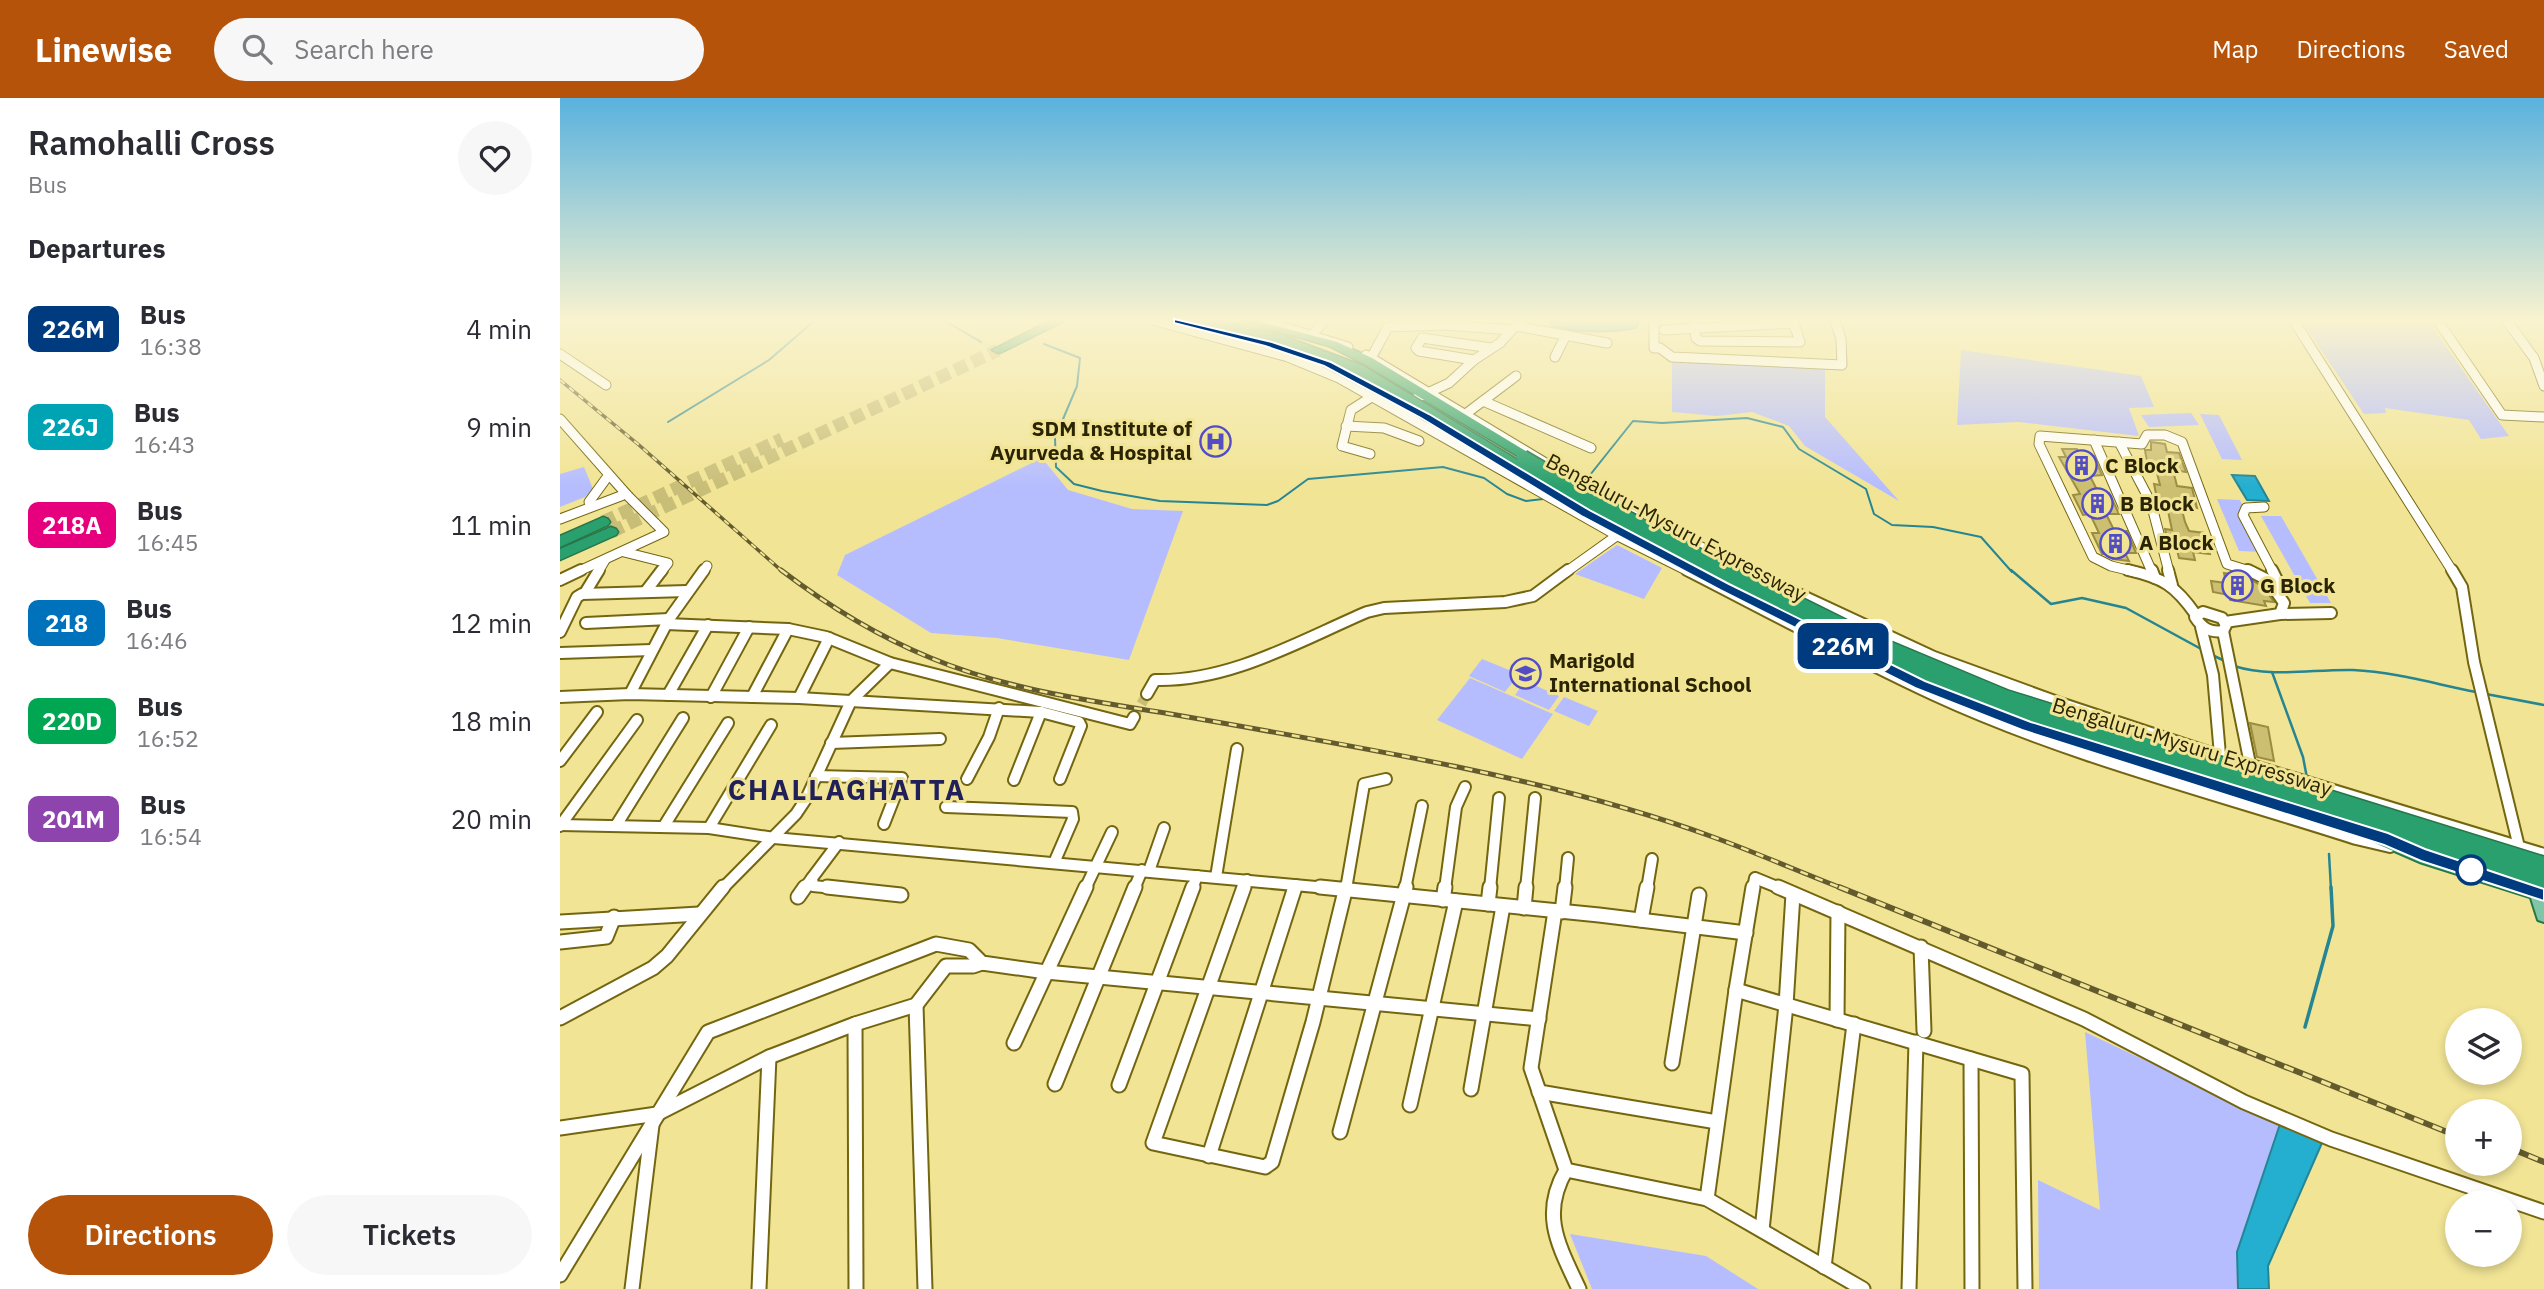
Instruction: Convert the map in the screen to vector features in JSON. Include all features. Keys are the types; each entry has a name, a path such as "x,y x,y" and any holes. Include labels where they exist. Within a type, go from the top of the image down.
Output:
{"highway":[{"name":"Bengaluru-Mysuru Expressway","path":"1349,377 1586,516 1948,696 2126,761 2388,839 2413,850 2542,889"},
{"name":"Bengaluru-Mysuru Expressway","path":"1368,377 1558,492 1645,541 1866,653 1957,695 2542,889"},
{"path":"1389,377 1621,515 1932,670 2036,709 2544,862"},
{"path":"1397,377 1427,392 1601,498 1781,592 1959,674 2170,745 2544,862"},
{"path":"560,542 607,527 560,555"},
{"path":"1948,696 1959,674"}],"main road":[{"path":"2542,889 2544,915"}],"street":[{"path":"594,377 606,385"},
{"name":"Bengaluru-Mysuru Expressway","path":"1336,377 1399,406"},
{"path":"1402,377 1427,392"},
{"path":"1399,406 1449,383 1456,377"},
{"path":"1465,415 1515,377"},
{"path":"2329,377 2462,587 2476,668 2519,847"},
{"path":"2476,377 2502,415 2544,418"},
{"path":"1370,454 1343,448 1351,410 1373,396"},
{"path":"1483,401 1591,448"},
{"path":"560,419 608,476 664,532 560,580"},
{"path":"1346,426 1384,428 1419,441"},
{"path":"2172,586 2155,578 2101,563 2093,557 2039,444 2040,436 2142,444 2147,435 2154,433 2171,435 2182,442 2227,564 2257,572 2277,587 2284,603"},
{"path":"2094,440 2155,578"},
{"path":"2119,442 2151,503 2172,586 2196,615 2196,621 2201,627 2213,679 2220,755"},
{"path":"590,505 608,476"},
{"path":"560,516 627,496"},
{"path":"1601,498 1739,567 1934,657 2063,704 2220,755 2544,854"},
{"path":"2264,507 2246,508 2244,514 2288,602 2284,603 2280,614"},
{"name":"Bengaluru-Mysuru Expressway","path":"1620,534 1934,695 1982,715 2126,761"},
{"path":"1147,694 1155,680 1186,681 1220,673 1367,612 1384,608 1505,602 1533,596 1620,534"},
{"path":"2138,538 2159,538"},
{"path":"624,552 668,563 646,591"},
{"path":"585,593 605,560"},
{"path":"630,694 667,621 707,566"},
{"path":"560,632 577,597 585,593 687,591"},
{"path":"2196,615 2208,612 2224,626 2250,764"},
{"path":"2201,627 2216,632 2224,626 2280,614 2331,613"},
{"path":"586,623 667,621 788,629 829,638 890,663 1130,724 1134,717"},
{"path":"668,695 708,625"},
{"path":"711,697 749,627"},
{"path":"752,697 788,629"},
{"path":"799,698 829,638"},
{"path":"560,653 652,650"},
{"path":"560,1018 653,968 672,950 699,915 802,806 851,701 890,663"},
{"path":"2213,679 2235,683"},
{"path":"560,697 630,694 799,698 1041,712 1079,722 1081,726 1060,779"},
{"path":"967,779 989,737 999,708"},
{"path":"560,761 597,712"},
{"path":"1014,780 1041,712"},
{"path":"617,824 683,718"},
{"path":"560,825 637,720"},
{"path":"664,826 728,723"},
{"path":"709,828 771,725"},
{"path":"831,743 940,739"},
{"path":"1216,877 1237,749"},
{"path":"816,776 902,778 884,824"},
{"path":"1247,880 1153,1143 1265,1167 1271,1164 1295,1090 1347,890 1364,784 1386,779"},
{"path":"1410,1105 1433,1009 1450,900 1456,807 1465,787"},
{"path":"1488,904 1499,798"},
{"path":"1524,908 1535,798"},
{"path":"1340,1132 1404,896 1422,806"},
{"path":"946,807 1072,812 1073,819 1054,863"},
{"path":"560,825 617,824 709,828 774,838 1247,880 1559,911 1746,933"},
{"path":"1055,1084 1098,977 1164,828"},
{"path":"1014,1043 1112,832"},
{"path":"798,897 839,842"},
{"path":"1568,858 1531,1068 1566,1170 1553,1195 1552,1219 1579,1289"},
{"path":"1641,920 1651,859"},
{"path":"1119,1085 1197,876"},
{"path":"812,878 816,888 901,895"},
{"path":"1707,1199 1736,990 1755,878 2084,1019 2244,1102 2331,1139 2544,1212"},
{"path":"1209,1156 1296,885"},
{"path":"1762,1230 1786,1005 1793,894"},
{"path":"1672,1063 1699,895"},
{"path":"1471,1089 1503,906"},
{"path":"1837,1020 1838,912"},
{"path":"560,922 614,917 699,915"},
{"path":"560,942 606,937 614,917"},
{"path":"560,1275 708,1032 936,944 951,943 975,953 982,963"},
{"path":"560,1128 655,1118 769,1058 855,1024 916,1005 957,947"},
{"path":"1909,1289 1920,1036 1921,947"},
{"path":"946,966 973,966 982,963 1046,972 1539,1019"},
{"path":"1736,990 1837,1020 1920,1036 1971,1059 2022,1074 2025,1289"},
{"path":"916,1005 925,1289"},
{"path":"855,1024 856,1289"},
{"path":"1824,1266 1854,1024"},
{"path":"759,1289 769,1058"},
{"path":"1971,1059 1972,1289"},
{"path":"1539,1092 1717,1122"},
{"path":"632,1289 655,1118"},
{"path":"1566,1170 1707,1199 1863,1289"}],"shaded area":[{"path":"1672,377 1825,377 1825,417 1899,501 1805,446 1789,426 1752,412 1717,416 1672,412"},
{"path":"1960,377 2141,377 2154,407 2129,408 2139,436 2018,422 1957,425"},
{"path":"2339,377 2467,377 2509,436 2481,439 2469,420 2385,408 2386,413 2364,414"},
{"path":"2191,413 2199,425 2149,427 2141,415"},
{"path":"2200,414 2219,415 2242,460 2222,459"},
{"path":"1042,458 1068,490 1132,509 1183,511 1129,660 997,638 931,633 837,575 845,555"},
{"path":"584,467 593,489 585,497 560,507 560,474"},
{"path":"2232,475 2255,476 2269,501 2247,500"},
{"path":"2217,499 2240,500 2263,552 2239,551"},
{"path":"2261,516 2281,516 2331,603 2310,603"},
{"path":"1617,545 1662,568 1644,599 1575,574"},
{"path":"1482,659 1519,674 1505,692 1469,676"},
{"path":"1470,678 1553,714 1522,759 1437,720"},
{"path":"1525,681 1559,696 1549,710 1515,695"},
{"path":"1564,697 1598,711 1589,726 1554,711"},
{"path":"2085,1032 2280,1124 2237,1252 2238,1289 2039,1289 2038,1180 2100,1210"},
{"path":"2280,1124 2322,1143 2268,1266 2269,1289 2238,1289 2237,1252"},
{"path":"1570,1234 1706,1256 1758,1289 1592,1289"}],"building":[{"path":"2151,442 2165,444 2167,452 2179,453 2186,472 2173,470 2177,486 2192,488 2197,508 2181,506 2185,522 2189,531 2205,533 2210,554 2193,552 2195,560 2179,558 2177,550 2170,549 2165,529 2172,530 2168,511 2166,504 2158,503 2154,484 2160,485 2156,469 2148,468 2145,450 2151,450"},
{"path":"2062,449 2077,449 2081,456 2094,456 2102,475 2090,476 2099,494 2109,493 2119,514 2106,514 2115,532 2127,531 2136,553 2125,553 2129,561 2102,554 2092,533 2099,533 2090,514 2083,515 2073,495 2080,494 2059,457 2066,457"},
{"name":"G Block","path":"2224,573 2244,576 2260,585 2261,590 2266,591 2274,602 2264,601 2266,606 2230,600 2229,595 2213,592 2211,581 2226,583"},
{"path":"2250,723 2268,727 2274,761 2257,757"}],"waterway":[{"path":"668,422 742,377"},
{"path":"1078,377 1077,386 1055,438 1056,467 1074,484 1160,501 1267,505 1278,501 1308,479 1443,467 1484,478 1507,494 1526,501 1543,499"},
{"path":"1578,483 1586,480 1633,421 1662,423 1747,418 1783,427 1799,449 1866,489 1874,514 1892,525 1933,527 1981,537 2012,572"},
{"path":"2011,570 2051,604 2082,598 2126,608 2203,650"},
{"path":"2212,655 2225,661"},
{"path":"2234,666 2272,672"},
{"path":"2272,672 2369,671 2476,692"},
{"path":"2272,672 2303,757 2307,778"},
{"path":"2486,694 2544,705"},
{"path":"2329,854 2331,889"},
{"path":"2305,1027 2333,926 2331,887"}],"tunnel":[{"path":"611,532 941,377"},
{"path":"603,522 782,439"},
{"path":"1134,717 1147,694"}],"railway":[{"path":"560,380 639,445 783,572"},
{"path":"781,570 834,607 891,640 959,669 988,678 1076,698 1422,760 1555,789 1682,826 1844,889"},
{"path":"1839,887 2445,1131"},
{"path":"2522,1153 2544,1162"}],"bus line":[{"name":"226M","path":"1352,377 1425,416 1587,514 1724,587 1920,684 2026,726 2388,839 2421,855 2544,894"}],"place":[{"name":"SDM Institute of Ayurveda & Hospital","path":"1215,441"},
{"name":"C Block","path":"2082,466"},
{"name":"B Block","path":"2097,504"},
{"name":"A Block","path":"2116,543"},
{"name":"G Block","path":"2237,586"},
{"name":"Marigold International School","path":"1526,673"}],"district":[{"name":"CHALLAGHATTA","path":"847,790"}]}
